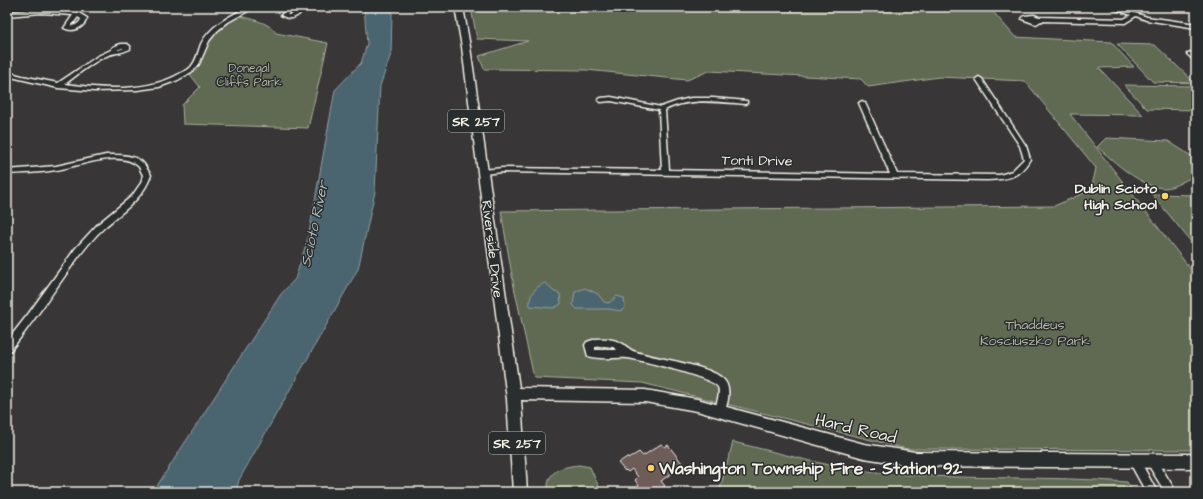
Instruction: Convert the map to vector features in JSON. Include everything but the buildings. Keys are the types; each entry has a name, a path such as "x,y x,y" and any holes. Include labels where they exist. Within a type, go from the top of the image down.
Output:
{"main road":[{"name":"Riverside Drive","path":"459,7 513,394 520,492"},
{"name":"Hard Road","path":"513,394 645,396 698,405 864,451 915,459 1196,461"}],"street":[{"path":"7,74 58,86 100,90 134,88 167,81 192,70 198,61 205,41 214,29 252,7"},
{"path":"282,7 290,11"},
{"path":"1112,7 1134,15 1167,23 1196,26"},
{"path":"7,14 41,11 77,14"},
{"path":"1039,19 1125,21 1134,15"},
{"path":"58,86 100,57 113,51"},
{"path":"1193,54 1196,60"},
{"name":"Tonti Drive","path":"483,172 503,170 988,178 1007,176 1021,170 1026,159 1023,146 979,79"},
{"path":"601,100 611,99 662,109 671,103 684,101 745,102"},
{"path":"862,103 894,176"},
{"path":"662,109 666,172"},
{"path":"7,172 58,168 110,157 136,160 141,164 146,174 145,182 134,197 80,247 28,322 7,348"},
{"path":"632,355 679,367 720,382 723,390 720,411"},
{"path":"1134,461 1152,492"},
{"path":"1152,461 1171,492"}],"green space":[{"name":"Thaddeus Kosciuszko Park","path":"508,7 511,11 579,7 989,7 1015,37 1111,42 1134,67 1099,68 1143,115 1070,114 1196,276 1196,450 907,449 642,383 534,378 514,287 501,211 1054,206 1091,190 1096,168 1025,81 939,77 868,87 861,79 709,71 687,80 586,70 484,69 479,56 528,41 477,39 471,8"},
{"name":"Donegal Cliffs Park","path":"236,15 264,23 276,33 328,43 308,128 183,124 182,105 200,87 188,72 192,69 214,29"},
{"path":"1117,44 1155,45 1195,83 1153,82"},
{"path":"1124,85 1196,86 1196,110 1147,109"},
{"path":"1106,138 1168,141 1196,159 1196,175 1169,188 1156,187 1147,184 1128,173 1097,147"},
{"path":"1152,194 1196,195 1196,248"},
{"path":"733,442 857,470 906,475 1127,482 1133,492 719,492"},
{"path":"579,465 590,467 601,492 548,492 549,479 556,471 566,467"}],"water":[{"name":"Scioto River","path":"364,7 391,7 392,14 391,54 380,86 375,192 358,269 239,480 236,492 153,492 281,294 295,279 308,238 335,90 361,63 367,44"},
{"path":"546,283 553,291 560,294 561,304 554,308 530,306 530,298 536,289 542,284"},
{"path":"585,288 598,294 604,302 609,303 617,296 624,298 625,307 621,311 609,309 577,309 573,305 575,292"}],"place":[{"name":"Dublin Scioto High School","path":"1165,196"},
{"name":"Washington Township Fire - Station 92","path":"651,468"}]}
